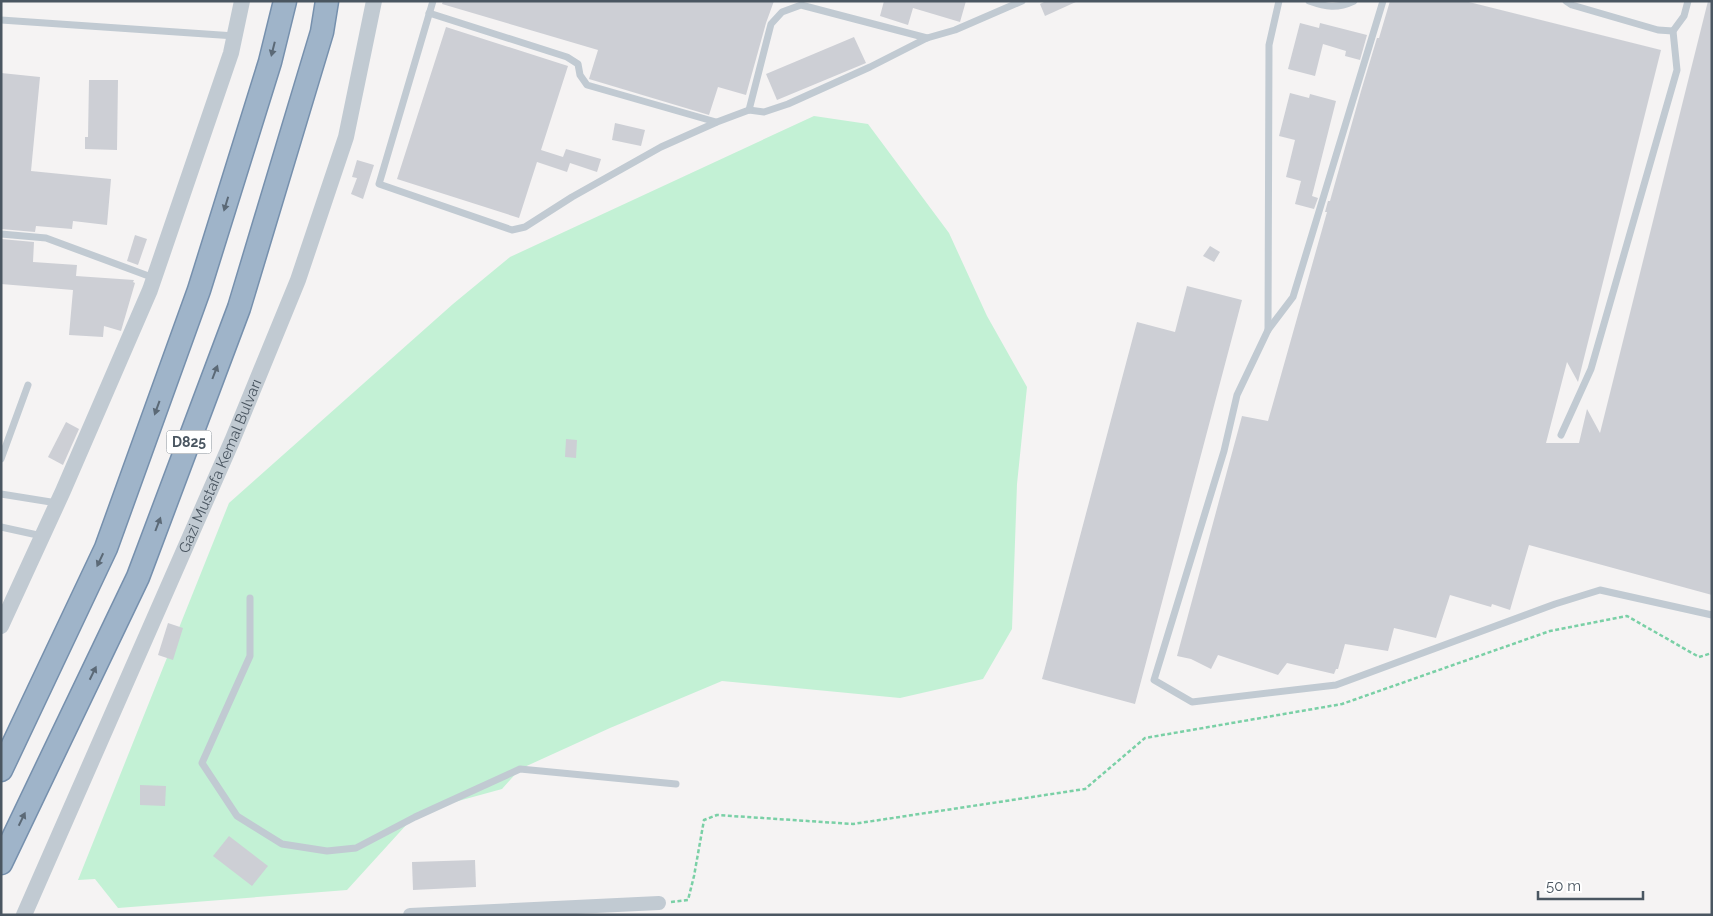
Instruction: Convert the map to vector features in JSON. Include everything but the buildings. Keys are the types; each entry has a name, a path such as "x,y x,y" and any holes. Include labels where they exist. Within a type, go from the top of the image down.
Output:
{"highway":[{"name":"D825","path":"1,770 110,538 199,290 270,62 285,1"},
{"name":"D825","path":"1,863 134,586 240,308 322,32 327,1"}],"street":[{"path":"1,626 57,503 154,278 228,63 242,1"},
{"name":"Gazi Mustafa Kemal Bulvarı","path":"24,915 232,441 298,280 346,136 374,1"},
{"path":"410,915 641,909 660,903"}],"lane":[{"path":"433,1 379,184 512,230 525,227 572,197 661,147 749,110 764,112 788,104 870,67 927,38 955,30 1022,1"},
{"path":"1268,330 1269,45 1279,1"},
{"path":"1309,1 1320,5 1341,7 1354,1"},
{"path":"1383,1 1293,297 1268,330 1237,395 1224,451 1154,680 1192,702 1336,685 1555,604 1600,590 1712,615"},
{"path":"1566,1 1572,6 1648,27 1673,31"},
{"path":"1561,435 1591,368 1678,70 1673,31 1684,16 1688,1"},
{"path":"749,110 771,24 782,12 801,5 927,38"},
{"path":"430,13 567,57 578,64 580,75 587,85 717,122"},
{"path":"1,20 235,36"},
{"path":"1,234 46,238 154,278"},
{"path":"1,459 28,385"},
{"path":"1,494 57,503"},
{"path":"1,527 42,536"},
{"path":"250,598 250,656 202,763 237,816 282,844 327,852 356,848 415,817 520,768 676,784"}],"path":[{"path":"660,903 688,900 704,820 717,815 853,824 1085,789 1145,738 1342,704 1550,631 1627,616 1699,657 1712,653"}],"green space":[{"path":"814,116 868,124 949,233 987,316 1027,387 1017,484 1012,629 983,679 900,698 722,681 610,728 520,769 502,789 418,812 347,890 118,908 95,879 78,880 229,503 453,304 510,257"}]}
